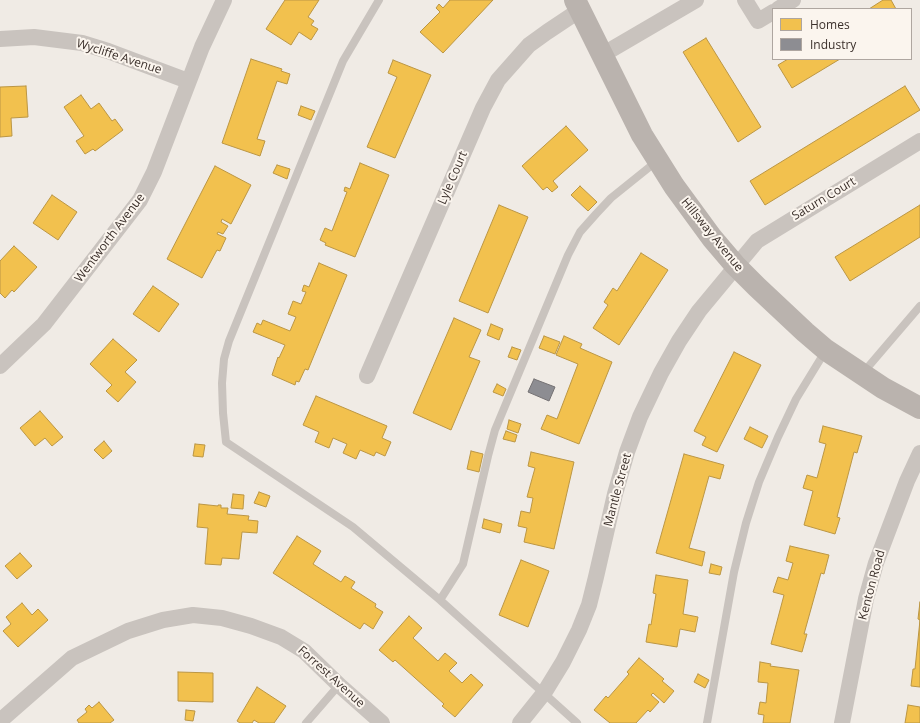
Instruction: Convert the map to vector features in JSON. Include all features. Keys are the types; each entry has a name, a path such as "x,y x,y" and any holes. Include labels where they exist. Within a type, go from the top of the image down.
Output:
{"street":[{"name":"Wentworth Avenue","path":"0,366 44,324 140,200 154,172 167,141 188,81 224,0"},
{"path":"602,55 696,0"},
{"path":"745,0 758,21 772,13"},
{"path":"780,8 793,0"},
{"name":"Hillsway Avenue","path":"578,5 627,106 657,160 694,214 735,265 780,309 826,350 861,374 920,408"},
{"name":"Lyle Court","path":"367,376 483,108 498,80 529,45 547,32 578,5"},
{"name":"Wycliffe Avenue","path":"0,39 34,38 82,43 108,51 188,81"},
{"name":"Saturn Court","path":"735,265 757,240 920,141"},
{"name":"Mantle Street","path":"520,723 544,693 563,662 579,630 589,605 614,494 640,417 661,373 679,341 735,265"},
{"name":"Kenton Road","path":"842,723 861,622 874,570 920,453"},
{"name":"Forrest Avenue","path":"0,721 72,658 128,631 163,620 194,615 222,618 251,626 281,637 304,651 339,685 382,723"}],"lane":[{"path":"380,0 343,61 229,341 224,359 222,382 226,442 354,527 440,600 577,723"},
{"path":"440,600 463,564 495,430 568,255 580,232 596,214 611,198 657,160"},
{"path":"861,374 920,306"},
{"path":"707,723 734,572 756,489 790,412 826,350"},
{"path":"306,723 339,685"}],"building: Homes":[{"path":"285,0 319,0 308,17 314,21 311,25 318,29 311,40 299,32 291,45 266,29"},
{"path":"450,0 493,0 443,53 420,32 440,12 436,8 439,4 443,8"},
{"path":"883,0 891,0 895,8 871,8"},
{"path":"706,38 761,127 738,142 683,52"},
{"path":"251,59 282,69 281,71 290,74 287,84 277,81 257,139 265,141 260,156 222,143"},
{"path":"393,60 431,75 395,158 367,147 397,77 388,73"},
{"path":"786,60 838,60 792,88 778,65"},
{"path":"26,86 28,117 11,118 12,136 0,137 0,87"},
{"path":"905,86 920,110 765,205 750,181"},
{"path":"81,95 91,109 99,103 112,121 115,119 123,130 95,151 93,149 85,154 76,141 84,136 64,107"},
{"path":"301,106 315,111 311,120 298,115"},
{"path":"566,126 588,150 553,181 558,187 552,192 547,187 543,190 522,166"},
{"path":"360,163 389,175 355,257 325,245 326,243 320,240 325,228 332,231 347,192 344,191 345,187 350,189"},
{"path":"277,165 290,169 287,179 273,173"},
{"path":"215,166 251,185 231,224 222,219 221,222 228,226 223,234 218,232 217,234 226,238 220,251 217,250 202,278 167,259"},
{"path":"580,186 597,202 588,211 571,195"},
{"path":"52,195 77,212 58,240 33,223"},
{"path":"499,205 528,217 488,313 459,301"},
{"path":"920,205 920,237 850,281 835,257"},
{"path":"14,246 37,267 14,292 12,290 5,298 0,293 0,261"},
{"path":"641,253 668,270 619,345 593,328 608,305 604,302 613,288 617,291"},
{"path":"319,263 347,275 308,370 305,369 299,382 296,381 295,385 272,375 278,357 279,358 285,345 253,332 257,323 261,325 263,320 290,331 296,317 288,314 293,301 301,304 306,292 302,291 304,285 309,287"},
{"path":"153,286 179,304 159,332 133,314"},
{"path":"454,318 481,330 469,357 480,361 451,430 413,413"},
{"path":"491,324 503,329 499,340 487,335"},
{"path":"544,336 560,342 555,354 539,348"},
{"path":"564,336 582,344 580,348 612,362 579,444 541,429 547,415 557,419 578,364 556,355"},
{"path":"113,339 137,360 125,372 136,382 118,402 106,391 112,385 90,364"},
{"path":"512,347 521,350 517,360 508,357"},
{"path":"734,352 761,365 717,452 702,445 706,437 694,431"},
{"path":"497,384 506,389 503,396 493,392"},
{"path":"316,396 387,426 382,438 391,442 385,456 376,452 374,456 360,450 356,459 343,453 347,444 333,438 329,448 315,442 319,432 303,425"},
{"path":"40,411 63,437 52,446 45,438 35,446 20,428"},
{"path":"509,420 521,424 518,433 507,429"},
{"path":"823,426 862,436 857,453 854,452 837,517 840,518 835,534 804,525 813,491 803,488 807,475 817,478 826,444 819,442"},
{"path":"750,427 768,436 762,448 744,439"},
{"path":"506,431 517,435 515,442 503,439"},
{"path":"104,441 112,451 103,459 94,450"},
{"path":"195,444 205,445 203,457 193,456"},
{"path":"471,451 483,454 479,472 467,469"},
{"path":"531,452 574,462 554,549 524,542 527,528 518,526 521,511 530,513 533,498 527,497 535,468 528,466"},
{"path":"684,454 724,465 720,479 709,476 689,548 705,552 702,566 656,553"},
{"path":"259,492 270,496 266,507 254,503"},
{"path":"233,494 244,495 243,509 231,508"},
{"path":"199,504 221,505 221,508 228,508 227,514 249,516 248,520 258,521 257,533 242,532 239,559 222,558 221,565 205,564 208,528 197,527"},
{"path":"484,519 502,524 500,533 482,528"},
{"path":"297,536 321,551 313,564 341,582 345,576 355,582 351,588 376,604 375,607 383,612 373,629 364,623 360,629 273,573"},
{"path":"790,546 829,555 824,574 821,573 804,634 807,634 802,652 771,644 784,595 773,592 778,577 788,580 793,563 786,561"},
{"path":"20,553 32,566 17,579 5,566"},
{"path":"521,560 549,571 528,627 499,615"},
{"path":"711,564 722,567 720,575 709,573"},
{"path":"656,575 688,580 683,614 698,617 695,632 680,629 677,647 646,642 649,624 651,625 656,594 653,593"},
{"path":"920,602 920,620 918,619"},
{"path":"22,603 32,615 38,609 48,620 18,647 3,631 11,624 6,617"},
{"path":"409,616 422,628 413,638 438,661 445,653 457,663 449,671 462,683 471,674 483,685 455,717 442,706 444,704 395,660 393,662 379,650"},
{"path":"920,620 920,687 911,686 913,669 915,669"},
{"path":"639,658 664,679 662,681 674,691 664,703 653,693 651,695 659,702 650,712 648,710 636,723 610,723 594,710 606,696 608,698 629,674 627,672"},
{"path":"760,662 771,664 770,666 799,670 790,723 763,723 764,715 758,714 760,702 766,703 768,683 758,682"},
{"path":"178,672 213,673 213,702 178,701"},
{"path":"698,674 709,680 705,688 694,682"},
{"path":"257,687 286,706 274,723 259,723 254,720 252,723 240,723 237,721"},
{"path":"99,702 114,720 110,723 79,723 77,720 87,712 85,709 89,705 92,708"},
{"path":"908,705 920,707 920,723 905,723"},
{"path":"186,710 195,711 193,721 185,720"}],"building: Industry":[{"path":"534,379 555,387 549,401 528,392"}]}
